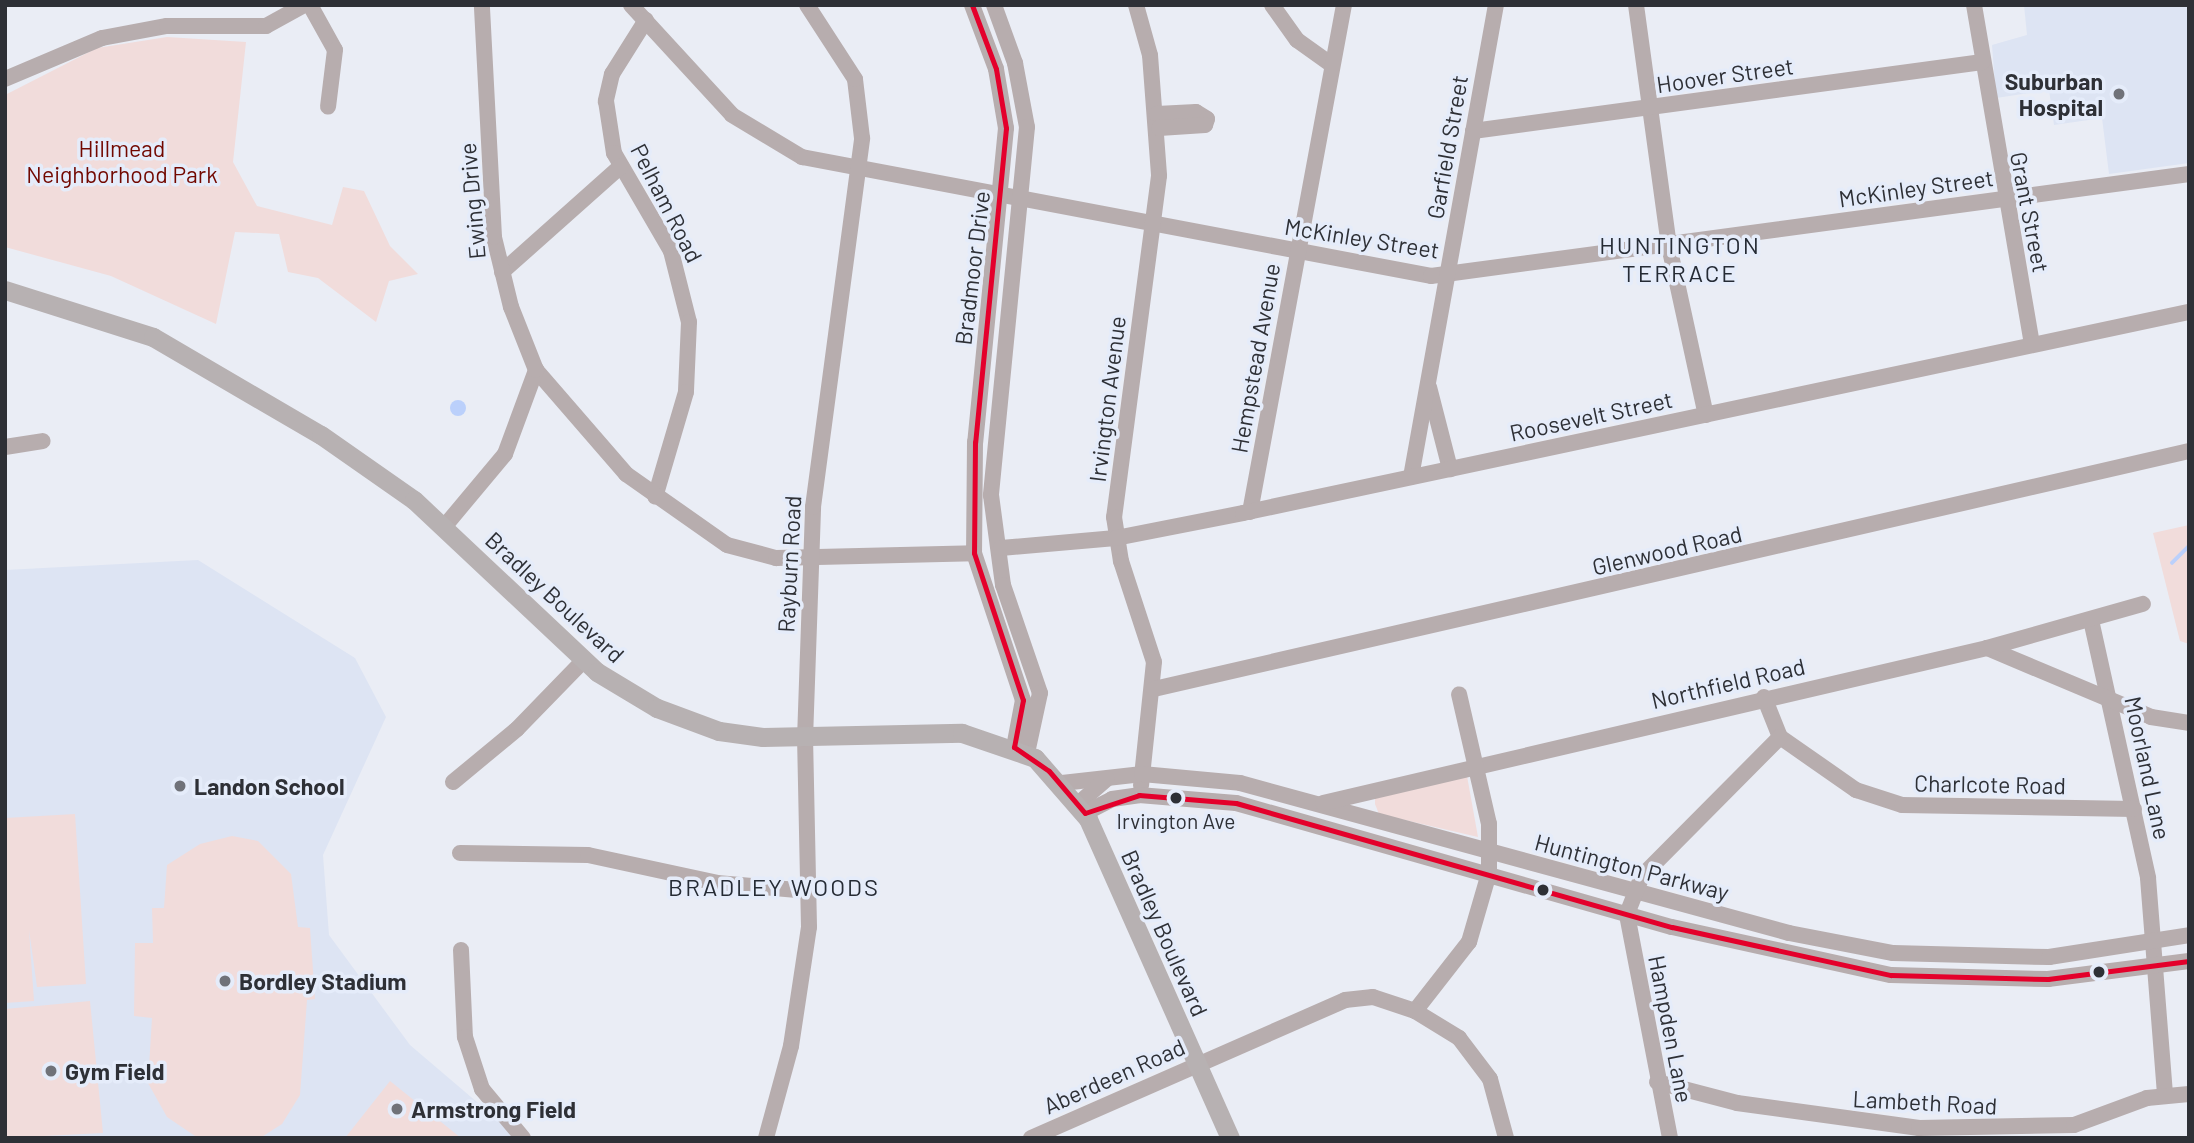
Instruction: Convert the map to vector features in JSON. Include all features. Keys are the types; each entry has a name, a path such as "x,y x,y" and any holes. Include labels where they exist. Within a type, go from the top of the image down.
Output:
{"main road":[{"name":"Bradley Boulevard","path":"5,290 88,311 188,355 360,460 444,527 584,660 632,695 695,724 805,739 947,732 1020,750 1062,783 1082,808 1230,1138"}],"street":[{"path":"5,79 102,38 167,26 266,26 304,5"},
{"path":"310,5 335,50 328,107"},
{"name":"Ewing Drive","path":"482,5 492,215 502,272 536,370"},
{"name":"McKinley Street","path":"631,5 755,133 802,157 1298,251 1447,275 2189,174"},
{"name":"Rayburn Road","path":"766,1138 791,1046 809,891 805,739 810,559 858,169 855,79 807,5"},
{"name":"Bradmoor Drive","path":"972,5 1002,98 1004,196 975,442 978,552 1023,700 1020,750"},
{"name":"Bradmoor Drive","path":"994,5 1022,94 1023,199 992,445 999,549 1012,618 1040,693 1020,750"},
{"name":"Irvington Avenue","path":"1136,5 1158,121 1153,224 1116,538 1150,639 1154,689 1139,795"},
{"path":"1272,5 1297,40 1332,65"},
{"name":"Hempstead Avenue","path":"1250,512 1344,5"},
{"name":"Garfield Street","path":"1411,477 1496,5"},
{"path":"1636,5 1669,246 1706,415"},
{"name":"Grant Street","path":"1975,5 2003,199 2032,343"},
{"name":"Pelham Road","path":"646,20 612,74 606,101 608,135 621,166 671,251 689,322 686,392 655,497"},
{"name":"Hoover Street","path":"1473,131 1982,62"},
{"path":"502,272 621,166"},
{"name":"Roosevelt Street","path":"999,549 1116,538 1250,512 2032,343 2189,312"},
{"path":"536,370 602,451 655,497 727,545 810,559 999,549"},
{"path":"444,527 505,454 536,370"},
{"name":"Garfield Street","path":"1427,380 1450,469"},
{"path":"5,447 43,441"},
{"name":"Glenwood Road","path":"1154,689 2189,451"},
{"path":"978,552 999,549"},
{"name":"Northfield Road","path":"1323,802 1764,697 1987,648 2143,604"},
{"name":"Moorland Lane","path":"2091,620 2134,809 2155,940 2165,1094"},
{"path":"1987,648 2111,700 2189,723"},
{"path":"453,782 517,729 584,660"},
{"path":"1415,1011 1469,942 1489,873 1491,850 1476,764 1459,694"},
{"path":"1764,697 1780,737"},
{"name":"Charlcote Road","path":"1780,737 1856,790 1902,805 2134,809"},
{"name":"Hampden Lane","path":"1670,1138 1657,1082 1627,914 1633,890 1780,737"},
{"name":"Huntington Parkway","path":"1062,783 1142,774 1209,777 1323,802 1789,933 1893,953 2049,957 2189,935"},
{"path":"1082,808 1107,779"},
{"name":"Huntington Parkway","path":"1082,808 1112,799 1139,795 1236,803 1627,914 1891,975 2013,981 2157,968 2189,961"},
{"path":"1318,825 1323,802"},
{"path":"460,853 588,856 717,883 809,891"},
{"path":"461,950 465,1037 486,1097 523,1138"},
{"name":"Aberdeen Road","path":"1031,1138 1049,1134 1196,1064 1345,1000 1382,998 1415,1011 1476,1058 1490,1079 1506,1138"},
{"name":"Lambeth Road","path":"1657,1082 1842,1121 1919,1128 2070,1131 2165,1094 2189,1094"},
{"path":"1842,1121 1845,1138"}],"shaded area":[{"name":"Suburban Hospital","path":"2024,5 2189,5 2189,163 2109,174 2102,118 2054,125 2049,90 1996,98 1992,45 2027,35"},
{"name":"Landon School","path":"198,560 355,658 386,717 323,855 329,935 410,1045 519,1138 5,1138 5,570"}],"green space":[{"name":"Hillmead Neighborhood Park","path":"167,37 246,42 233,162 257,206 332,225 343,187 364,191 390,246 418,274 389,281 376,322 318,278 288,272 279,234 235,232 216,324 111,276 5,247 5,95 97,48"},
{"path":"2189,525 2189,644 2180,641 2153,533"},
{"path":"1467,776 1478,837 1379,814 1375,804 1375,796"},
{"path":"75,814 86,984 37,987 29,930 34,1001 5,1003 5,818"},
{"name":"Bordley Stadium","path":"232,836 258,841 291,874 298,927 310,928 315,999 307,1000 300,1095 282,1124 260,1138 198,1138 167,1117 148,1083 152,1018 134,1016 135,943 153,943 152,908 164,908 167,865 200,844"},
{"name":"Gym Field","path":"90,1001 103,1133 5,1138 5,1009"},
{"name":"Armstrong Field","path":"390,1081 461,1138 345,1138"}],"water":[{"path":"458,400 464,402 464,414 458,416 452,414 450,408 452,402"}],"waterway":[{"path":"2172,563 2189,546"}],"transit line":[{"path":"972,5 996,69 1006,128 975,442 974,553 1023,700 1014,747 1049,771 1085,813 1139,795 1236,803 1672,927 1891,975 2048,979 2189,961"}],"place":[{"name":"Suburban Hospital","path":"2119,94"},
{"name":"Landon School","path":"180,786"},
{"name":"Irvington Ave","path":"1176,798"},
{"name":"Bordley Stadium","path":"225,981"},
{"name":"Gym Field","path":"51,1071"},
{"name":"Armstrong Field","path":"397,1109"}],"district":[{"name":"HUNTINGTON TERRACE","path":"1680,259"},
{"name":"BRADLEY WOODS","path":"774,887"}]}
